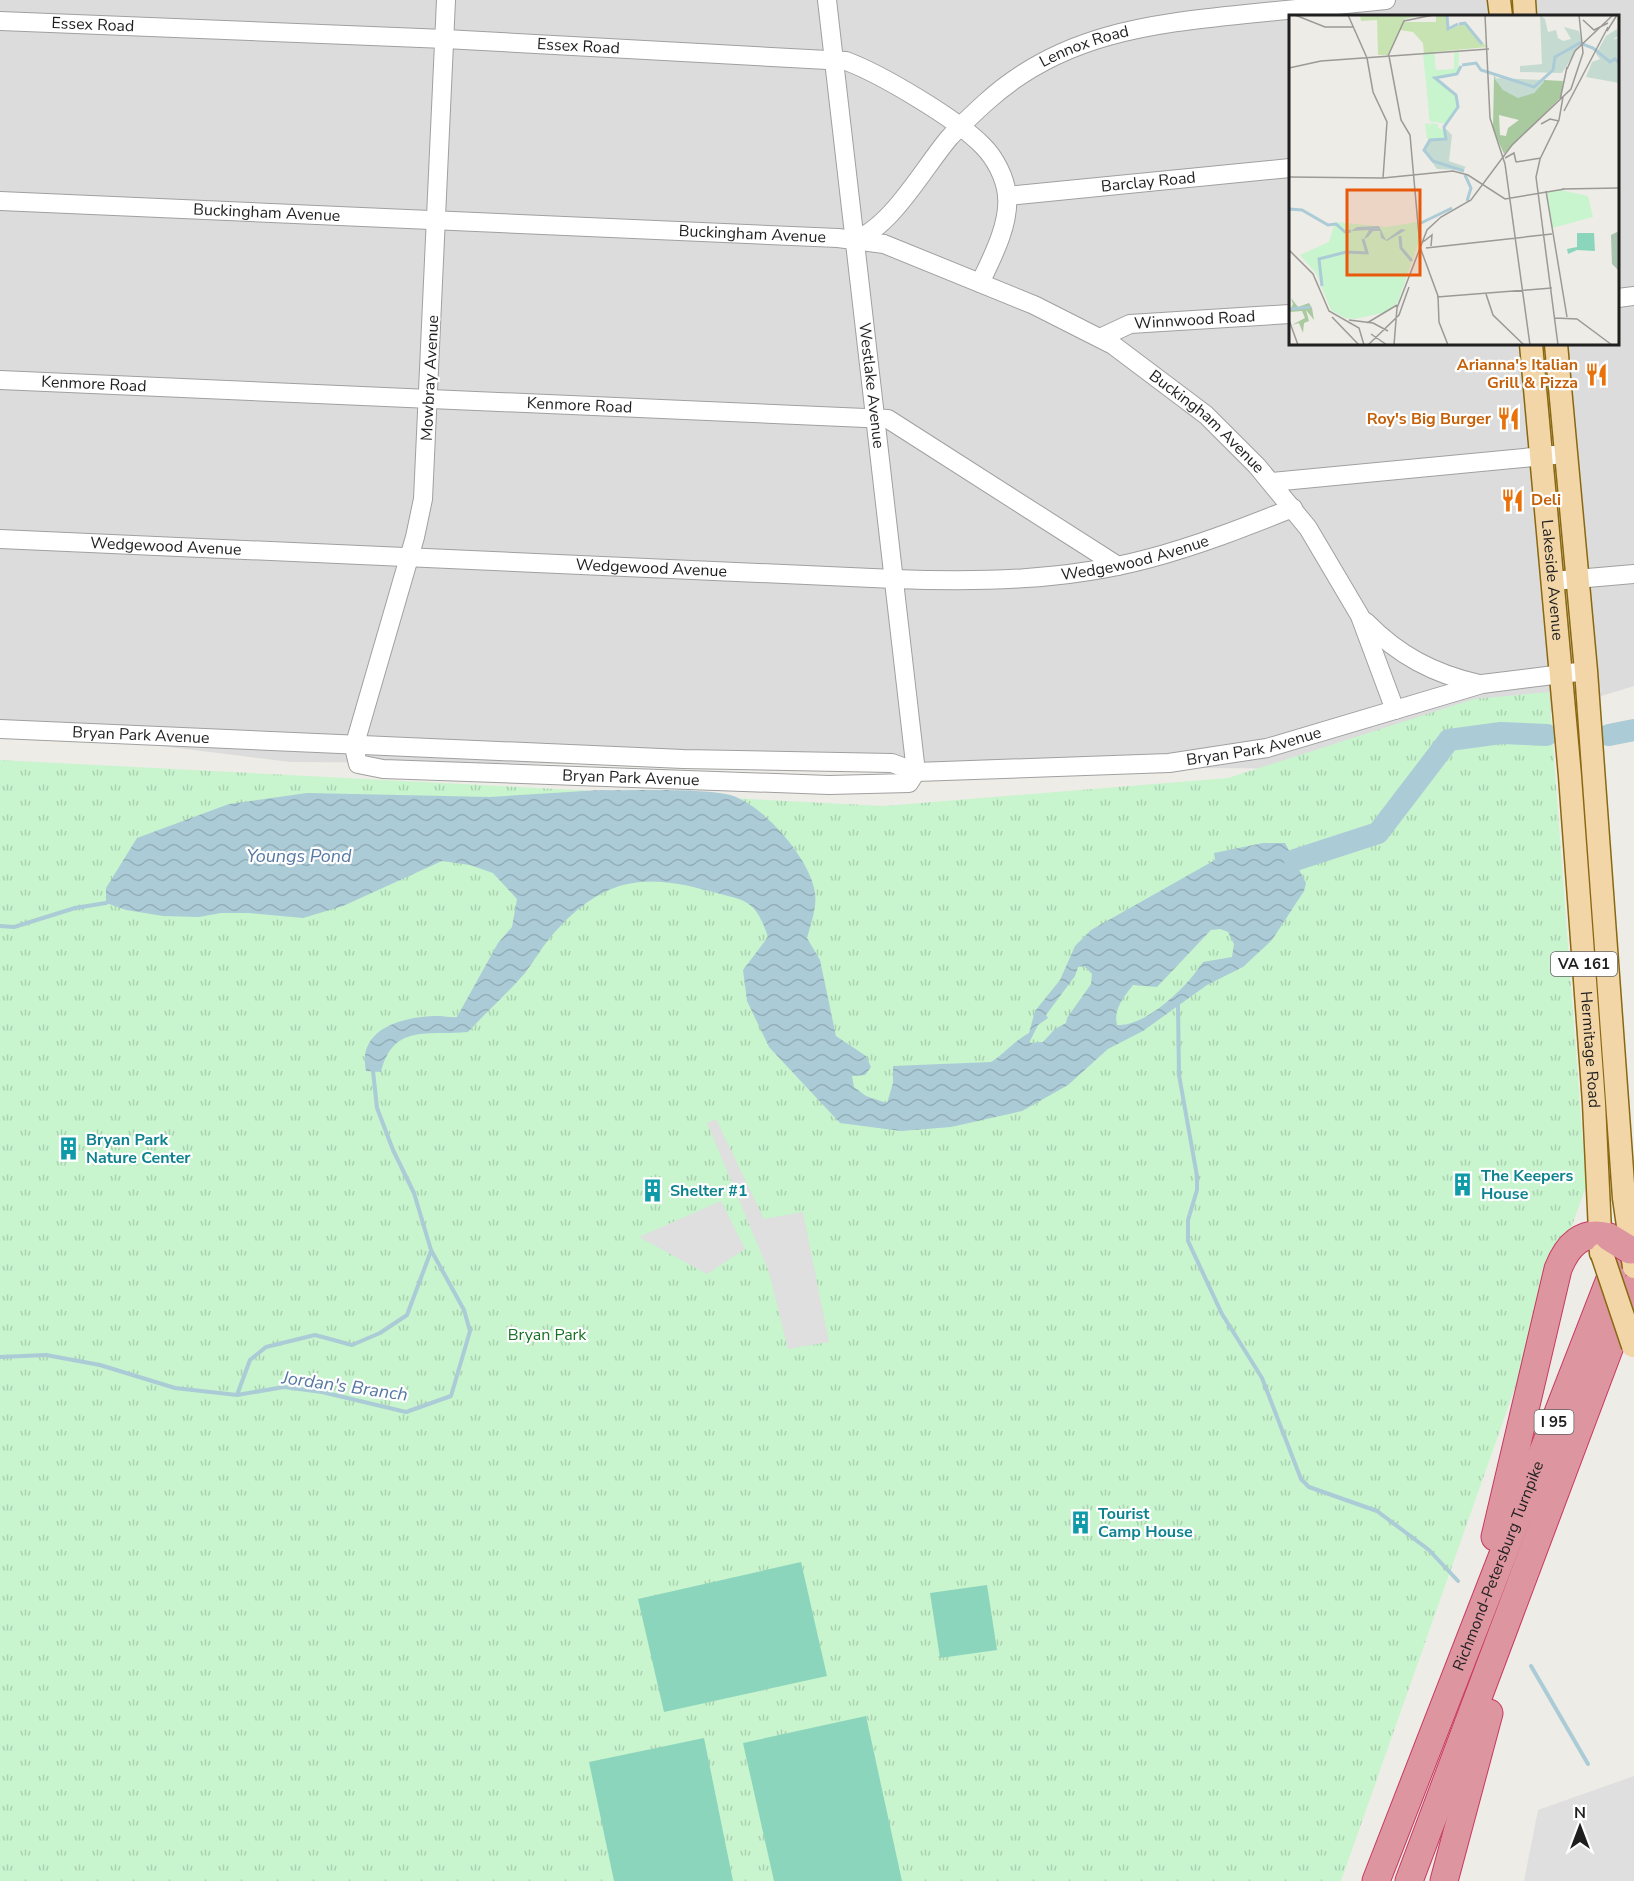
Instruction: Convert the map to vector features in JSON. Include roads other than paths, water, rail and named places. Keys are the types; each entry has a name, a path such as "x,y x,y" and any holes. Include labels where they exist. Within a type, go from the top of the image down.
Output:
{"highway":[{"name":"Richmond-Petersburg Turnpike","path":"1376,1881 1475,1626 1629,1208"},
{"path":"1475,1626 1554,1282 1569,1246 1582,1238 1614,1249"},
{"name":"Richmond-Petersburg Turnpike","path":"1409,1881 1623,1309 1634,1287"},
{"path":"1444,1881 1531,1558"}],"main road":[{"path":"1499,0 1501,15"},
{"path":"1524,0 1525,15"},
{"name":"Lakeside Avenue","path":"1531,345 1562,674"},
{"name":"Lakeside Avenue","path":"1556,345 1586,671"},
{"name":"Hermitage Road","path":"1586,671 1629,1208 1614,1249"},
{"name":"Hermitage Road","path":"1562,674 1594,1103 1614,1249 1634,1347"}],"street":[{"name":"Mowbray Avenue","path":"354,747 423,499 446,0"},
{"name":"Westlake Avenue","path":"827,0 916,772"},
{"name":"Lennox Road","path":"855,240 868,236 891,213 960,127 1012,81 1071,48 1104,36 1172,21 1386,0"},
{"name":"Essex Road","path":"0,21 834,58 870,70 971,135 994,160 1007,196"},
{"name":"Barclay Road","path":"1007,196 1289,168"},
{"path":"981,283 999,239 1007,196"},
{"name":"Buckingham Avenue","path":"0,201 437,219 855,240 884,244 1034,305 1100,338 1179,393 1206,415 1272,482 1293,508 1335,571 1360,616 1395,710"},
{"path":"1619,298 1634,296"},
{"name":"Winnwood Road","path":"1100,338 1131,324 1289,314"},
{"name":"Kenmore Road","path":"0,380 875,418 901,425 1118,566"},
{"path":"1272,482 1567,453"},
{"name":"Wedgewood Avenue","path":"0,539 409,555 894,579 1001,580 1118,566 1217,538 1293,508"},
{"path":"1553,581 1634,574"},
{"name":"Buckingham Avenue","path":"1360,616 1390,644 1424,666 1439,674 1482,684"},
{"name":"Bryan Park Avenue","path":"0,729 354,747 358,764 383,769 829,786 909,783 916,772 1168,763 1267,748 1482,684 1586,671"}],"water":[{"name":"Youngs Pond","path":"601,790 680,790 726,794 754,807 782,833 794,848 811,879 815,904 807,938 820,960 836,1036 866,1056 871,1067 865,1075 852,1076 854,1087 866,1096 887,1103 893,1083 893,1066 991,1062 996,1059 1029,1033 1035,1011 1060,980 1075,946 1091,930 1215,860 1214,853 1263,843 1285,843 1306,883 1304,891 1272,940 1243,967 1207,985 1143,1031 1108,1049 1068,1085 1022,1111 951,1127 901,1131 840,1123 769,1047 747,1001 743,970 768,937 753,908 748,903 732,897 663,882 624,885 606,891 572,915 550,938 525,973 468,1032 426,1033 403,1039 387,1056 381,1072 366,1071 365,1056 369,1044 376,1035 386,1027 398,1022 425,1017 457,1017 498,943 512,927 517,899 493,873 470,865 442,861 343,906 303,918 249,913 221,913 199,917 163,916 126,910 106,903 106,888 137,838 229,804 307,793 490,797","holes":["1220,929 1228,932 1234,944 1232,957 1203,962 1177,993 1153,1012 1128,1024 1117,1025 1118,1008 1133,985 1157,987 1211,930","1084,966 1092,974 1091,984 1067,1018 1066,1023 1055,1029 1043,1042 1029,1043 1038,1025 1048,1018 1046,1015 1075,976 1078,967"]}],"waterway":[{"path":"1609,735 1634,730"},
{"path":"1295,860 1378,833 1449,740 1501,733 1547,735"},
{"path":"0,926 14,927 75,908 106,903"},
{"path":"1178,1006 1179,1075 1197,1176 1197,1190 1188,1220 1188,1241 1222,1314 1262,1378 1301,1479 1309,1487 1377,1511 1429,1550 1458,1581"},
{"name":"Jordan's Branch","path":"0,1357 46,1355 100,1365 175,1388 237,1395 284,1387 322,1392 406,1412 451,1396 470,1331 464,1310 431,1250 414,1193 393,1150 377,1108 373,1071"},
{"path":"237,1395 250,1360 266,1347 315,1335 352,1345 380,1333 407,1315 431,1251"},
{"path":"1531,1666 1588,1764"}],"place":[{"name":"Arianna's Italian Grill & Pizza","path":"1596,374"},
{"name":"Roy's Big Burger","path":"1509,419"},
{"name":"Deli","path":"1513,500"},
{"name":"Bryan Park Nature Center","path":"68,1149"},
{"name":"The Keepers House","path":"1463,1185"},
{"name":"Shelter #1","path":"652,1191"},
{"name":"Tourist Camp House","path":"1080,1523"}],"park label":[{"name":"Bryan Park","path":"547,1335"}]}
